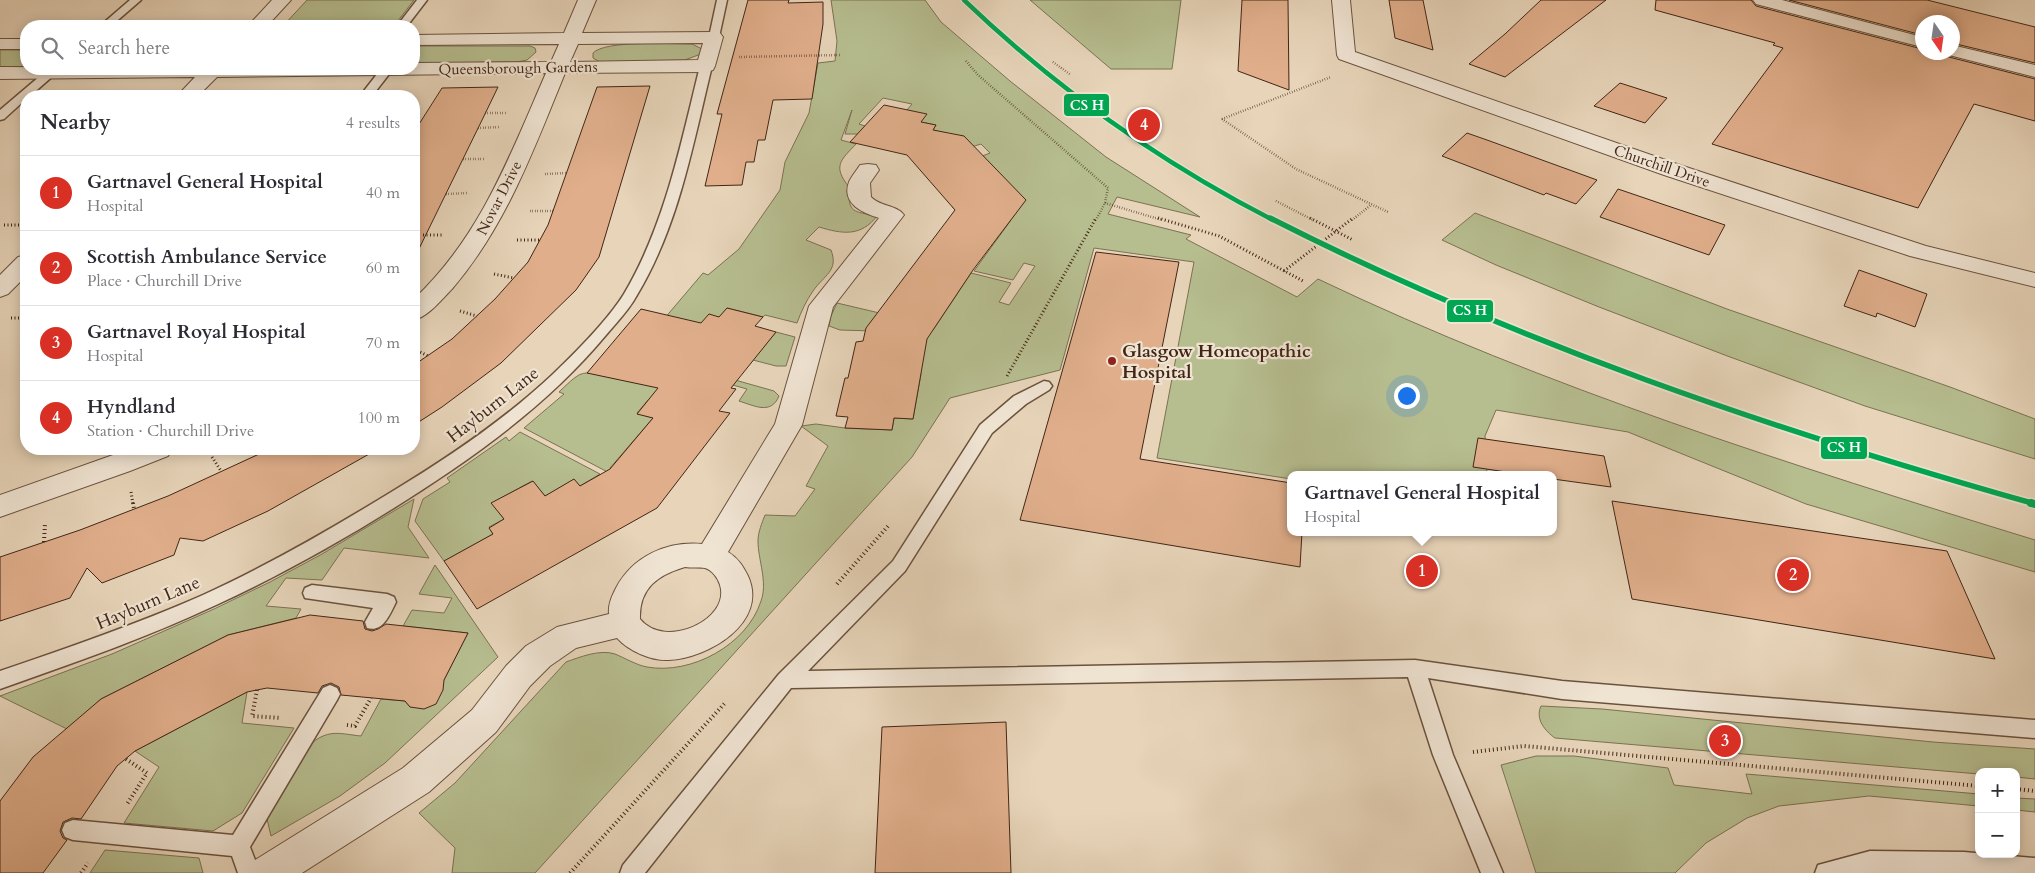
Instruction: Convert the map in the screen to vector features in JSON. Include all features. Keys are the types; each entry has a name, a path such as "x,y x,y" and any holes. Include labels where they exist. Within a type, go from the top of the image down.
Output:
{"street":[{"path":"263,20 282,0"},
{"name":"Novar Drive","path":"420,307 437,291 466,256 488,224 506,192 587,0"},
{"path":"1341,0 1346,55"},
{"path":"1762,0 1915,40"},
{"path":"707,62 714,37"},
{"name":"Queensborough Gardens","path":"420,40 714,37"},
{"path":"0,44 20,44"},
{"path":"1960,52 2035,71"},
{"name":"Churchill Drive","path":"1346,55 1672,170 1918,251 2035,280"},
{"name":"Queensborough Gardens","path":"420,69 558,67 707,62"},
{"name":"Queensborough Gardens","path":"0,74 20,74"},
{"path":"194,90 208,75"},
{"path":"710,557 788,425 821,306 893,215 869,208 860,199 859,183 868,170"},
{"path":"0,289 20,268"},
{"path":"0,506 143,455"},
{"path":"685,556 710,557 728,567 737,583 737,602 726,621 707,636 683,646 658,646 638,638 626,623 625,601 636,579 658,563 685,556"},
{"path":"268,873 416,780 484,721 518,676 538,656 568,637 626,623"}],"lane":[{"path":"113,20 136,0"},
{"path":"407,20 422,0"},
{"path":"714,37 722,0"},
{"name":"Hayburn Lane","path":"0,680 122,636 209,600 288,562 360,521 484,441 546,391 593,342 631,295 654,252 668,211 707,62"},
{"path":"30,90 48,75"},
{"path":"371,90 382,75"},
{"path":"0,116 20,99"},
{"path":"631,873 786,680 899,566 986,429 1020,400 1044,386"},
{"path":"312,593 387,602 374,622"},
{"path":"786,680 1415,668 1562,690 2035,729"},
{"path":"1415,668 1443,755 1492,873"},
{"path":"248,873 239,846 330,694"},
{"path":"73,830 239,846"},
{"path":"1826,873 1870,862 1964,863 2035,869"}],"path":[{"path":"707,62 840,55"},
{"path":"1346,55 1339,74 1222,119 1296,169 1388,212"},
{"path":"966,60 978,75 1108,188 1105,203 983,418 986,429"},
{"path":"1053,62 1071,75"},
{"path":"485,113 506,113"},
{"path":"478,128 499,127"},
{"path":"463,159 484,159"},
{"path":"545,174 566,173"},
{"path":"446,194 469,193"},
{"path":"1276,201 1353,240"},
{"path":"1105,203 1219,236 1303,281"},
{"path":"1284,271 1372,205"},
{"path":"530,211 553,211"},
{"path":"4,225 20,225"},
{"path":"423,235 448,235"},
{"path":"517,240 540,240"},
{"path":"494,274 514,278"},
{"path":"458,311 477,316"},
{"path":"11,318 20,318"},
{"path":"420,352 428,356"},
{"path":"212,457 221,471"},
{"path":"131,492 134,509"},
{"path":"44,542 45,523"},
{"path":"1443,755 1524,746 1975,786"},
{"path":"2020,789 2035,791"}],"green space":[{"path":"307,0 414,0 399,20 289,20"},
{"path":"831,0 925,0 941,22 1010,81 1106,157 1200,217 1117,197 1108,214 1191,235 1186,239 1297,297 1318,279 1492,355 1672,423 1762,454 2035,540 2035,572 1806,504 1628,432 1496,410 1485,436 1487,471 1287,471 1287,478 1157,458 1194,262 1094,248 1060,370 950,398 912,457 535,873 452,873 455,848 419,813 455,783 566,662 603,652 615,654 647,667 681,666 715,654 743,631 754,617 763,594 758,541 759,531 765,515 795,516 815,489 806,486 828,446 801,426 816,424 845,428 892,430 894,418 913,419 921,374 907,332 840,330 829,326 837,303 888,315 933,330 971,273 1011,283 999,302 1009,305 1035,266 1024,263 1013,280 974,271 1011,220 957,210 952,207 983,197 972,160 990,153 981,144 945,155 946,133 933,130 936,125 921,122 907,110 912,104 883,98 859,124 865,126 858,134 845,134 852,110 841,140 856,144 840,164 841,174 849,187 851,207 857,212 877,216 871,223 858,231 843,232 819,227 806,240 831,250 833,263 832,268 808,299 797,323 727,308 682,365 774,391 779,396 772,406 762,408 739,401 747,389 711,379 648,400 637,413 653,418 610,468 617,477 524,428 564,394 559,392 579,375 589,373 614,378 703,273 708,275 739,249 780,190 785,162 809,113 818,63 835,61 837,41"},
{"path":"1030,0 1181,0 1172,69 1111,69"},
{"path":"624,44 692,44 702,49 701,54 682,61 600,62 593,58 593,53 600,49"},
{"path":"420,46 530,46 535,48 536,52 527,60 517,62 420,63"},
{"path":"0,50 20,50 20,67 0,68"},
{"path":"1475,213 1727,309 1950,387 2035,419 2035,459 1865,406 1730,357 1599,307 1496,265 1442,240"},
{"path":"776,332 795,337 786,366 776,366 753,360"},
{"path":"520,432 600,474 580,486 574,480 545,496 532,481 492,503 504,519 489,527 493,534 444,561 415,521 423,499 450,482 447,478 506,437 509,441"},
{"path":"414,499 408,527 429,558 344,548 322,580 286,578 266,606 301,609 296,618 228,635 101,699 67,729 0,696 112,654 214,609 322,554"},
{"path":"435,565 498,657 385,763 340,796 271,836 267,819 313,742 330,734 361,736 381,699 405,701 410,707 444,680 468,633 403,626 412,610 444,613 452,598 419,594"},
{"path":"247,692 242,723 294,728 242,813 213,831 124,823 159,767 135,751"},
{"path":"1541,706 1602,709 1933,742 2035,749 2035,779 2020,777 2020,768 1975,768 1975,774 1555,738 1542,724 1539,711"},
{"path":"1536,756 1574,756 1668,768 1674,785 1752,794 1746,774 1975,794 1975,806 1869,796 1779,806 1747,818 1706,843 1675,873 1536,873 1501,765"},
{"path":"2020,798 2035,799 2035,812 2020,810"},
{"path":"105,850 199,858 203,873 90,873"}],"building":[{"path":"748,0 789,0 788,3 823,2 823,24 812,99 773,100 765,140 758,140 754,162 746,162 742,185 705,186 722,114 717,114"},
{"path":"1242,0 1288,0 1289,90 1238,71"},
{"path":"1389,0 1423,0 1433,50 1395,38"},
{"path":"1541,0 1606,0 1505,77 1469,64 1505,34"},
{"path":"1656,0 1751,0 1756,6 1915,47 1915,60 1960,60 2035,79 2035,121 1974,104 1918,208 1712,144 1783,48 1773,45 1775,43 1655,10"},
{"path":"1789,0 1927,0 2035,27 2035,63 1960,45 1960,15 1915,15 1915,33"},
{"path":"1620,83 1667,98 1645,123 1594,106"},
{"path":"650,86 599,257 576,290 501,363 420,421 420,361 452,339 495,299 528,262 548,225 597,87"},
{"path":"498,87 420,247 420,123 442,88"},
{"path":"884,105 927,114 921,122 936,125 933,130 964,136 1026,200 973,270 927,339 913,419 894,418 892,430 845,428 848,417 836,416 845,378 848,378 856,342 863,341 866,328 955,210 907,155 850,142"},
{"path":"1467,133 1597,180 1576,204 1546,193 1544,195 1442,156"},
{"path":"1618,189 1725,225 1709,255 1600,217"},
{"name":"Glasgow Homeopathic Hospital","path":"1096,252 1179,262 1140,459 1287,482 1287,536 1302,536 1300,567 1020,520"},
{"path":"1859,270 1927,294 1915,327 1877,313 1876,317 1844,306"},
{"path":"727,308 763,317 755,326 776,332 731,388 736,389 719,411 730,413 657,508 477,609 444,561 493,534 489,528 504,519 491,503 533,481 545,496 574,479 580,486 610,469 653,418 637,414 658,388 587,373 641,309 701,323 709,314 719,317"},
{"path":"1478,438 1604,456 1611,487 1557,480 1557,471 1500,471 1473,467"},
{"path":"257,455 367,455 268,511 203,541 180,538 174,555 102,583 87,568 70,598 0,621 0,557 80,530 168,496"},
{"path":"1612,501 1947,551 1995,659 1632,599"},
{"path":"310,615 363,621 365,629 372,631 386,624 468,633 444,680 443,690 436,704 424,709 410,707 405,701 341,695 339,687 331,683 322,686 318,693 267,688 247,692 135,751 117,766 81,819 72,818 63,822 60,831 63,838 67,840 43,873 0,873 0,801 33,757 101,699 228,635"},
{"path":"1006,722 1011,873 875,873 882,727"}],"transit line":[{"path":"964,0 1034,64 1105,119 1206,183 1258,212 1364,264 1473,312 1681,393 1821,441 2035,504"}],"place":[{"name":"Hyndland","path":"1144,125"},
{"name":"Glasgow Homeopathic Hospital","path":"1112,361"},
{"name":"Gartnavel General Hospital","path":"1422,571"},
{"name":"Scottish Ambulance Service","path":"1793,575"},
{"name":"Gartnavel Royal Hospital","path":"1725,741"}]}
